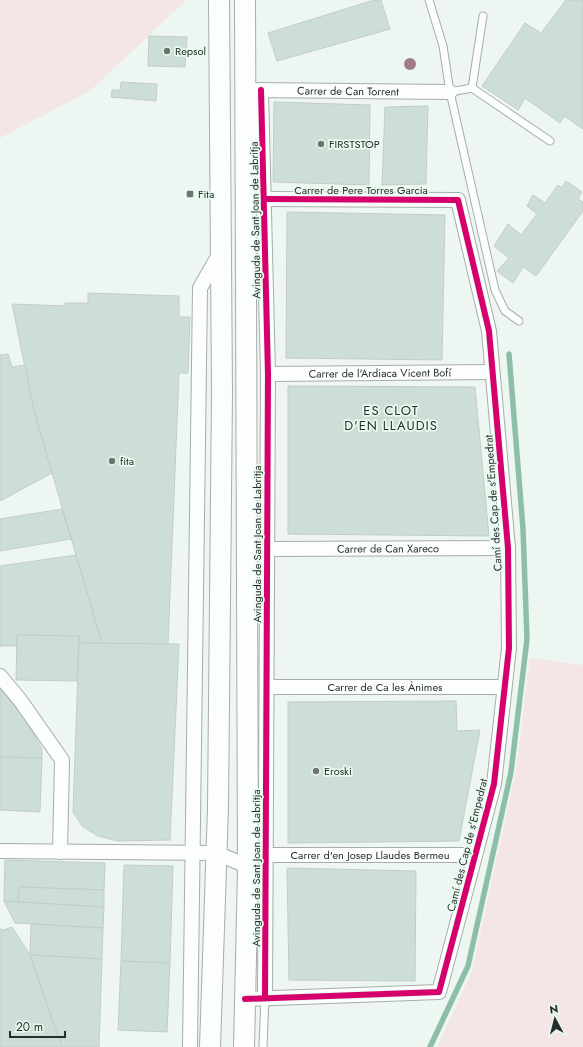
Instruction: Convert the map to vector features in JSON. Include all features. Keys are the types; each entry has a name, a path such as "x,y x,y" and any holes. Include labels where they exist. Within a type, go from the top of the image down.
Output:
{"main road":[{"path":"210,1047 216,854 222,392 220,0"},
{"name":"Avinguda de Sant Joan de Labritja","path":"244,1047 248,870 254,90 245,0"}],"street":[{"name":"Carrer de Can Torrent","path":"254,90 450,92"},
{"name":"Avinguda de Sant Joan de Labritja","path":"254,90 265,200 268,374 265,998"},
{"name":"Carrer de Pere Torres Garcia","path":"265,200 458,200"},
{"name":"Camí des Cap de s'Empedrat","path":"265,998 439,992 494,784 509,648 508,548 489,331 458,200"},
{"path":"190,1047 200,288 221,251"},
{"name":"Carrer de l'Ardiaca Vicent Bofí","path":"268,374 492,372"},
{"name":"Carrer de Can Xareco","path":"267,549 508,548"},
{"path":"0,676 20,700 62,760 60,852"},
{"name":"Carrer de Ca les Ànimes","path":"267,687 504,687"},
{"path":"0,851 216,854 240,863 248,870"},
{"name":"Carrer d'en Josep Llaudes Bermeu","path":"266,856 475,855"},
{"path":"245,999 265,998"}],"lane":[{"path":"429,0 443,46 450,92 495,290 505,312 519,322"},
{"path":"472,88 483,16"},
{"path":"450,92 472,88 550,141"},
{"name":"Avinguda de Sant Joan de Labritja","path":"263,1047 265,998"}],"shaded area":[{"path":"0,0 186,0 91,90 0,138"},
{"path":"530,658 583,665 583,1047 437,1047 472,971 516,771"}],"building":[{"path":"381,0 390,29 277,61 268,33 371,1"},
{"path":"566,0 583,0 583,129 564,116 560,123 525,98 518,110 482,86 525,23 541,33"},
{"name":"Repsol","path":"149,36 187,37 185,67 148,66"},
{"path":"121,82 157,84 156,101 111,97 112,90 120,90"},
{"name":"FIRSTSTOP","path":"274,102 370,105 369,185 273,182"},
{"path":"428,106 426,184 382,185 385,107"},
{"path":"566,181 582,192 578,199 583,202 583,211 536,276 523,267 513,283 497,271 509,258 494,246 508,224 521,235 537,214 527,206 533,195 545,203 558,185 562,188"},
{"path":"287,212 445,215 442,360 286,358"},
{"name":"fita","path":"88,293 179,296 179,317 190,317 188,373 179,373 168,644 102,644 34,411 12,304 65,306 65,303 88,303"},
{"path":"8,354 12,367 25,365 34,411 52,473 0,501 0,355"},
{"path":"288,386 475,387 489,536 288,534"},
{"path":"62,509 71,539 0,551 0,519"},
{"path":"76,555 102,644 79,643 79,636 17,635 16,646 0,646 0,566"},
{"path":"17,635 79,636 77,681 16,680"},
{"path":"79,643 179,644 170,840 118,841 98,836 82,826 73,812"},
{"path":"0,688 27,722 42,749 42,758 0,757"},
{"path":"456,701 457,731 480,730 459,841 288,843 288,702"},
{"path":"0,757 42,758 40,812 0,810"},
{"path":"5,860 105,863 104,890 19,887 18,902 4,901"},
{"path":"124,865 173,866 170,963 121,961"},
{"path":"287,868 416,871 415,981 289,980"},
{"path":"19,887 104,890 104,907 18,902"},
{"path":"4,901 104,907 103,928 15,923"},
{"path":"31,924 103,928 102,959 30,955"},
{"path":"12,927 30,955 62,1047 0,1047 0,929 4,930"},
{"path":"30,955 102,959 99,1047 62,1047"},
{"path":"121,961 170,963 167,1032 118,1030"}],"waterway":[{"path":"430,1047 468,966 511,772 527,639 523,529 509,354"}],"cycle path":[{"path":"261,90 268,374 265,998"},
{"path":"245,999 439,992 494,784 509,648 508,548 489,331 458,200 265,199"}],"place":[{"name":"Repsol","path":"167,51"},
{"name":"FIRSTSTOP","path":"321,144"},
{"name":"Fita","path":"190,194"},
{"name":"fita","path":"112,461"},
{"name":"Eroski","path":"316,771"}],"district":[{"name":"ES CLOT D'EN LLAUDIS","path":"391,418"}]}
